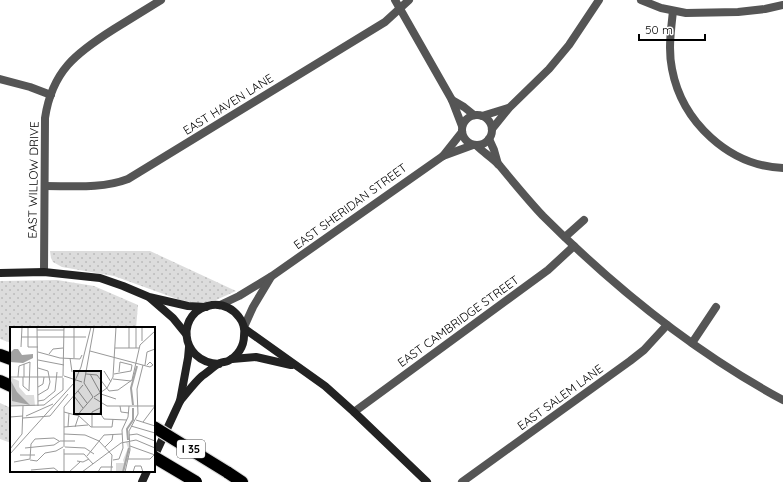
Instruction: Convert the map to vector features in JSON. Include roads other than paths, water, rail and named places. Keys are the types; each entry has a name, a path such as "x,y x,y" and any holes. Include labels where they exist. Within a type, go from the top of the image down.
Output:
{"highway":[{"path":"0,355 10,359"},
{"path":"0,381 10,386"},
{"name":"I 35","path":"155,428 242,482"},
{"name":"I 35","path":"155,458 196,482"}],"main road":[{"path":"0,273 44,272 100,278 149,297 188,306 206,307 220,305 228,308 240,318 245,328 295,366 325,386 427,482"},
{"path":"149,297 173,318 186,334"},
{"path":"155,455 180,401 188,358 189,347 186,334 188,324 197,312 206,307"},
{"path":"232,359 240,350 244,342 245,328"},
{"path":"189,347 200,359 210,363 219,364"},
{"path":"180,401 200,378 219,364 232,359 256,357 295,366"},
{"path":"142,482 147,472"}],"street":[{"name":"EAST WILLOW DRIVE","path":"44,272 45,118 56,81 76,55 88,45 161,0"},
{"path":"395,0 452,100 464,138 467,142 475,145 498,164 522,194 574,246 667,325 727,367 783,400"},
{"name":"EAST HAVEN LANE","path":"44,186 96,186 112,184 128,179 385,22 409,0"},
{"path":"475,145 482,145 489,139 492,129 509,108 549,69 573,40 599,0"},
{"path":"641,0 661,8 686,13 738,12 783,5"},
{"path":"673,11 670,39 672,69 677,88 685,105 696,122 709,137 724,149 741,158 758,164 783,168"},
{"path":"0,79 30,87 51,95"},
{"path":"452,100 490,124 492,129"},
{"path":"462,129 465,121 469,118 509,108"},
{"name":"EAST SHERIDAN STREET","path":"443,156 462,129"},
{"path":"489,139 498,164"},
{"name":"EAST SHERIDAN STREET","path":"220,305 239,296 272,276 443,156 475,145"},
{"path":"565,236 584,220"},
{"name":"EAST CAMBRIDGE STREET","path":"354,412 548,270 574,246"},
{"name":"EAST SHERIDAN STREET","path":"245,328 253,307 272,276"},
{"path":"692,342 716,307"},
{"name":"EAST SALEM LANE","path":"462,482 630,361 644,350 667,325"}]}
